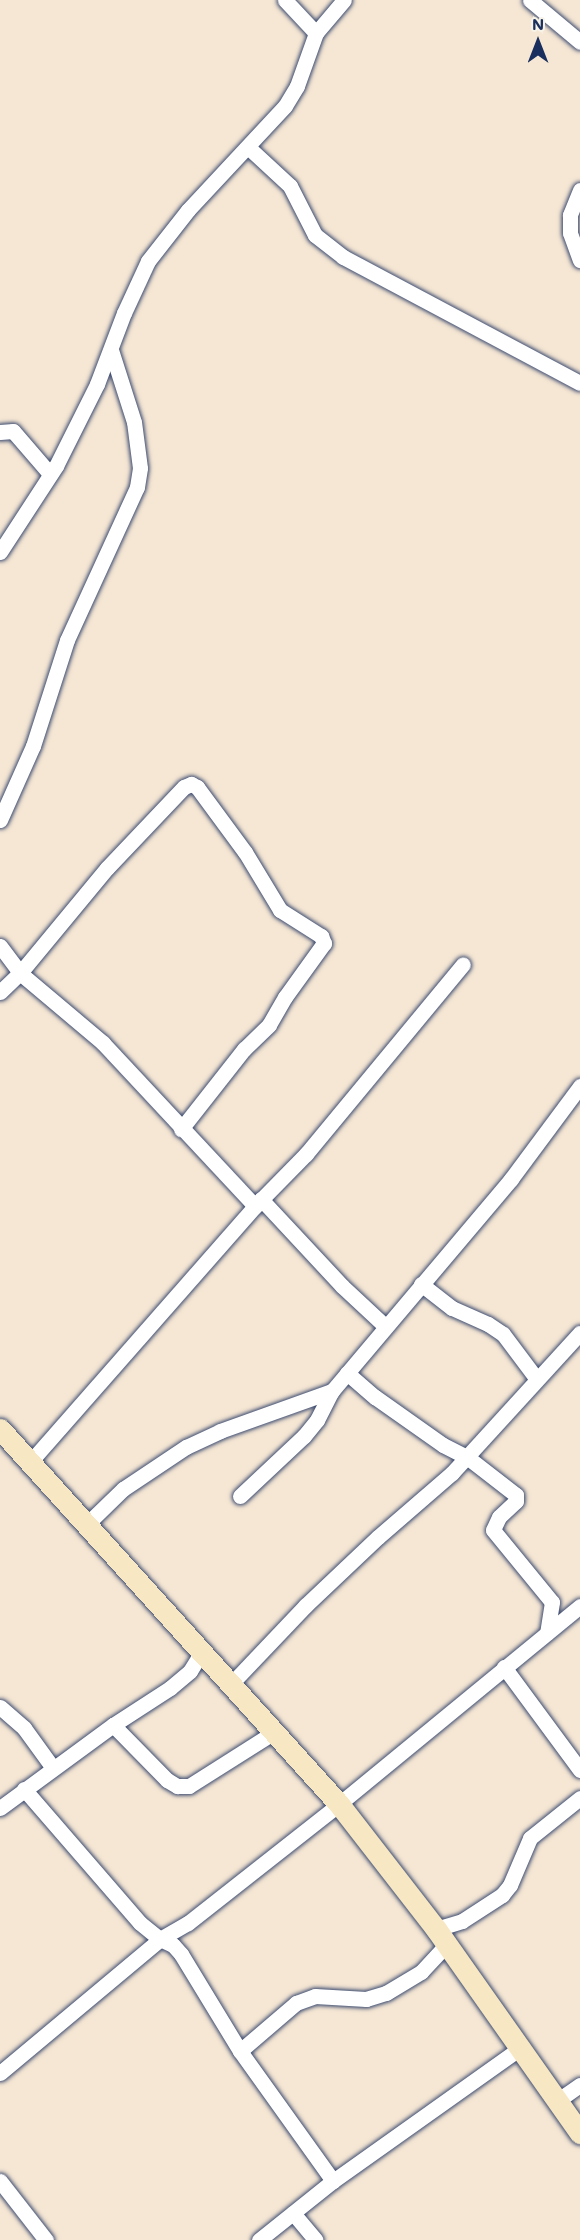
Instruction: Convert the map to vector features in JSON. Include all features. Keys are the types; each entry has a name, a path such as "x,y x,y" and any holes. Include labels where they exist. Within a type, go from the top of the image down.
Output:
{"street":[{"path":"285,0 316,33"},
{"path":"0,552 50,474 97,384 139,280 165,236 249,148 291,96 316,33 344,0"},
{"path":"530,0 580,42"},
{"path":"249,148 290,186 308,226 315,235 344,257 580,383"},
{"path":"580,190 570,215 570,233 580,260"},
{"path":"0,820 33,746 67,640 137,487 140,468 139,446 111,350"},
{"path":"97,384 121,384"},
{"path":"0,432 14,431 50,474"},
{"path":"0,992 20,973 107,868 184,787 190,784 197,787 245,852 280,910 321,936 324,943 285,997 269,1025 244,1049 181,1129"},
{"path":"0,946 20,973 103,1043 181,1129 385,1326"},
{"path":"31,1461 258,1203 306,1154 463,964"},
{"path":"240,1496 304,1436 317,1420 332,1391 511,1179 580,1086"},
{"path":"422,1284 452,1308 488,1324 503,1334 536,1378"},
{"path":"231,1684 305,1606 378,1537 452,1473 536,1378 580,1333"},
{"path":"347,1373 375,1398 443,1445 467,1457 516,1495 516,1501 499,1517 493,1530 552,1602 547,1633"},
{"path":"88,1523 123,1490 186,1447 220,1431 332,1391"},
{"path":"0,1429 203,1650 339,1804 441,1937 580,2133"},
{"path":"443,1445 452,1473"},
{"path":"0,2073 160,1939 188,1923 339,1804 580,1606"},
{"path":"0,1808 113,1725 171,1688 190,1671 203,1650"},
{"path":"504,1667 580,1770"},
{"path":"0,1707 24,1728 53,1768"},
{"path":"113,1725 167,1780 177,1786 189,1786 276,1731"},
{"path":"24,1789 140,1923 160,1939 173,1945 181,1954 240,2051 333,2181"},
{"path":"240,2051 296,2002 315,1996 366,1999 386,1993 421,1972 441,1937 502,1895 510,1885 530,1838 580,1798"},
{"path":"259,2240 333,2181 520,2048"},
{"path":"557,2101 580,2085"},
{"path":"0,2181 46,2240"},
{"path":"293,2213 316,2240"}]}
